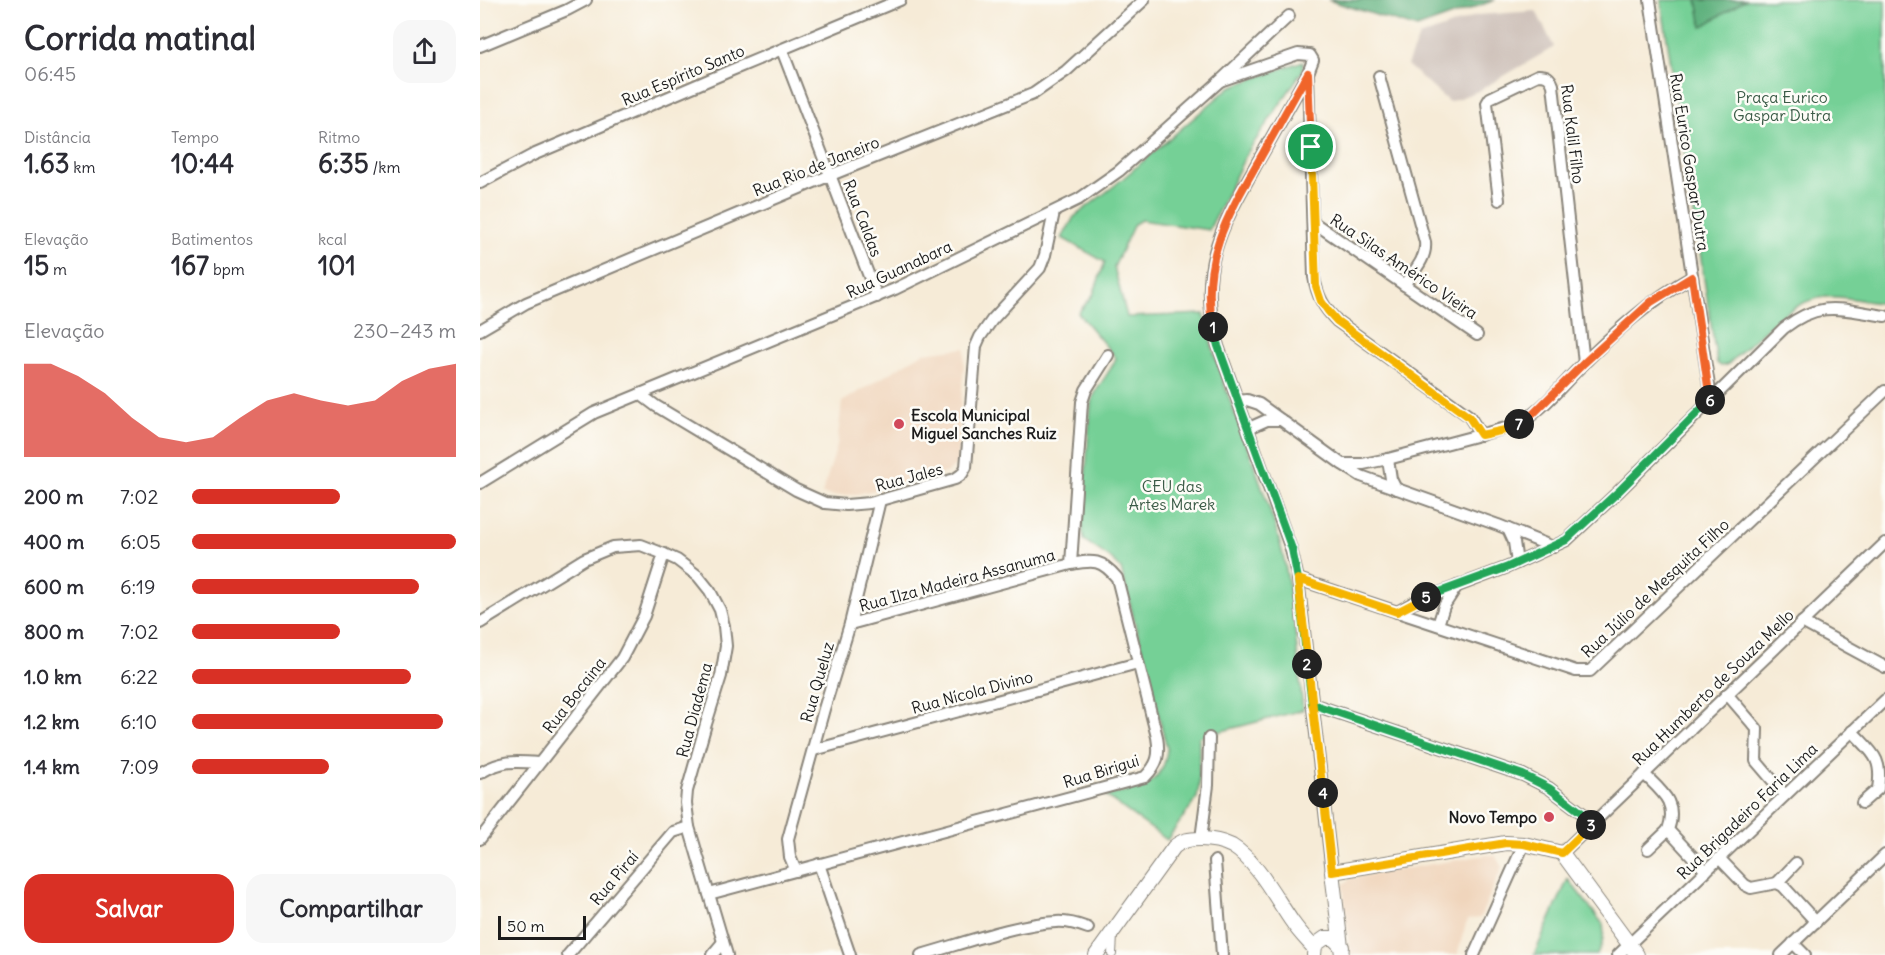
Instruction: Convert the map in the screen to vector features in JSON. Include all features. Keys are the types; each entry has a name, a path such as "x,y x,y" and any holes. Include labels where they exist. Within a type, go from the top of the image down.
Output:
{"street":[{"path":"480,46 586,0"},
{"name":"Rua Espírito Santo","path":"480,183 520,161 900,0"},
{"name":"Rua Rio de Janeiro","path":"480,330 526,303 831,175 1033,94 1066,71 1144,0"},
{"name":"Rua Eurico Gaspar Dutra","path":"1650,0 1712,399"},
{"name":"Rua Guanabara","path":"480,483 586,418 878,297 1079,200 1111,177 1220,81 1289,16"},
{"name":"Rua Caldas","path":"782,50 878,297"},
{"path":"1220,81 1298,54 1310,55 1312,60 1308,73 1231,210 1218,238 1210,275 1211,316 1218,346 1292,549 1298,579 1342,951"},
{"path":"1308,73 1316,286 1321,301 1337,321 1469,417 1481,435"},
{"name":"Rua Kalil Filho","path":"1499,200 1487,103 1490,98 1538,75 1546,75 1553,86 1584,363"},
{"path":"1379,76 1426,250 1404,285"},
{"name":"Rua Jales","path":"640,394 656,406 825,503 846,505 880,500 946,483 962,474 966,467 976,346 992,320 1040,268 1054,212"},
{"name":"Rua Silas Américo Vieira","path":"1313,222 1477,335"},
{"path":"1342,464 1363,464 1388,459 1505,430 1527,420 1584,363 1651,302 1692,277"},
{"path":"1397,612 1413,603 1517,563 1566,540 1797,318 1812,310 1830,308 1885,316"},
{"path":"1071,564 1082,402 1086,390 1108,355"},
{"name":"Rua Júlio de Mesquita Filho","path":"1298,579 1576,671 1590,671 1885,391"},
{"path":"1238,401 1254,401 1342,464 1368,479 1553,547"},
{"path":"1249,428 1267,420 1281,420"},
{"path":"1388,459 1391,479 1396,489"},
{"name":"Rua Queluz","path":"796,871 790,856 788,839 850,624 880,500"},
{"path":"1508,529 1514,542 1517,563"},
{"name":"Rua Humberto de Souza Mello","path":"1562,853 1885,543"},
{"name":"Rua Diadema","path":"480,623 597,552 613,547 641,545 664,554 677,560 698,576 710,591 720,610 726,646 721,676 687,791 686,803 688,827 727,955"},
{"name":"Rua Bocaina","path":"480,839 622,658 644,616 664,554"},
{"name":"Rua Birigui","path":"710,894 1145,777 1158,761 1159,751 1117,578 1106,565 1098,562 1071,564"},
{"name":"Rua Ilza Madeira Assanuma","path":"850,624 1071,564"},
{"path":"1438,625 1444,606 1457,586"},
{"path":"1802,622 1885,667"},
{"name":"Rua Nícola Divino","path":"814,750 1138,663"},
{"path":"1727,694 1756,729 1758,738 1756,761 1785,795"},
{"name":"Rua Brigadeiro Faria Lima","path":"1618,955 1633,950 1719,858 1885,700"},
{"path":"1312,704 1523,775 1549,788 1594,822"},
{"path":"1852,731 1879,764 1881,770 1882,793 1862,803"},
{"path":"1201,839 1208,785 1209,738"},
{"path":"480,773 492,766 509,761 538,763"},
{"path":"1644,774 1666,797 1671,807 1672,818 1668,830 1648,849"},
{"name":"Rua Piraí","path":"568,955 673,832 688,827"},
{"path":"1668,830 1706,871"},
{"path":"1096,955 1174,847 1180,842 1201,839 1231,846 1243,854 1295,927 1319,946"},
{"path":"1332,872 1487,845 1524,844 1562,853 1633,950"},
{"path":"1474,955 1524,844"},
{"path":"1781,955 1885,855"},
{"path":"1719,858 1745,885 1751,888 1777,883 1796,863"},
{"path":"1215,861 1222,955"},
{"path":"819,864 850,955"},
{"path":"1777,883 1783,886 1816,922"},
{"path":"1319,946 1338,929 1339,915"},
{"path":"921,955 976,939 1056,922 1073,923 1088,928"},
{"path":"1112,954 1114,930"},
{"path":"1319,946 1337,940 1342,951"},
{"path":"711,955 723,942"},
{"path":"1793,943 1804,955"}],"shaded area":[{"path":"1536,11 1554,47 1478,91 1449,102 1407,65 1419,37 1478,15"},
{"name":"Escola Municipal Miguel Sanches Ruiz","path":"965,348 957,462 953,468 947,472 912,482 857,494 834,496 822,494 837,446 842,402 923,353"},
{"path":"1495,855 1502,867 1480,918 1467,920 1457,955 1350,955 1343,885 1351,878"}],"green space":[{"path":"1328,0 1495,0 1417,28"},
{"name":"Praça Eurico Gaspar Dutra","path":"1661,0 1885,0 1885,304 1840,297 1811,300 1784,314 1727,365 1721,366 1717,363"},
{"path":"1697,0 1745,0 1702,27"},
{"name":"CEU das Artes Marek","path":"1303,61 1303,70 1247,153 1209,230 1141,220 1134,224 1114,267 1127,317 1204,314 1220,372 1262,485 1285,563 1292,605 1303,710 1199,737 1197,798 1167,840 1106,796 1138,787 1155,778 1165,761 1167,748 1121,569 1110,558 1084,540 1082,522 1091,403 1116,358 1078,313 1093,295 1105,262 1062,238 1074,217 1230,87"},
{"path":"1568,879 1603,924 1602,944 1599,951 1597,955 1534,955"}],"place":[{"name":"Escola Municipal Miguel Sanches Ruiz","path":"899,424"},
{"name":"Novo Tempo","path":"1549,817"}],"route":[{"path":"1311,147 1308,73 1225,222 1213,256 1210,290 1211,316 1218,346 1292,549 1298,579 1308,676 1312,704 1523,775 1549,788 1594,822 1562,853 1524,844 1506,843 1332,872 1308,676 1302,608 1298,579 1397,612 1413,603 1508,567 1566,540 1712,399 1692,277 1651,302 1584,363 1527,420 1505,430 1481,435 1469,417 1337,321 1321,301 1314,277 1311,147"}]}
